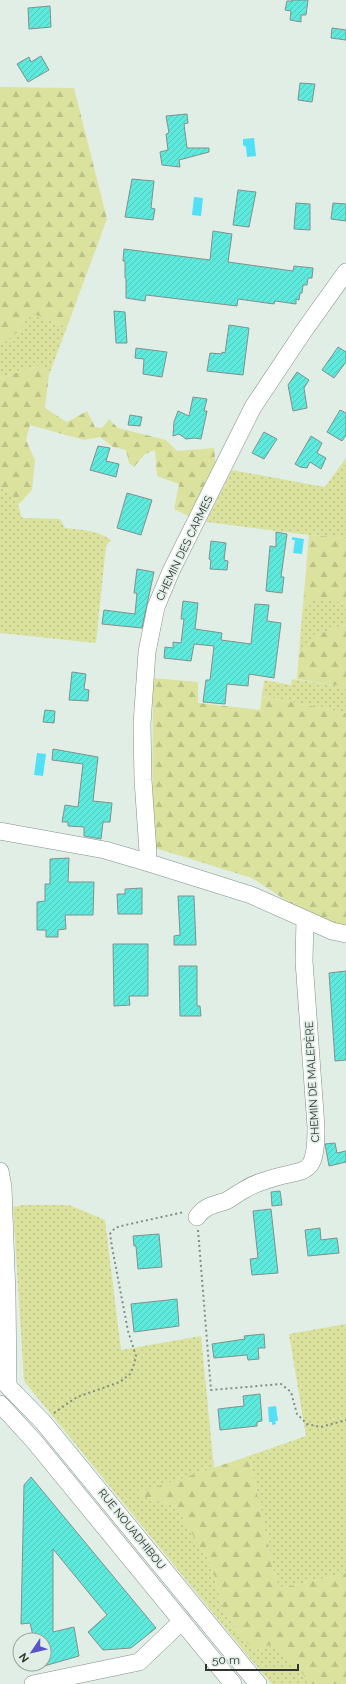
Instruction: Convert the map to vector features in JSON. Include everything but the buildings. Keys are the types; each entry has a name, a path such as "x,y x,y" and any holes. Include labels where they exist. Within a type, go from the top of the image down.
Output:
{"street":[{"name":"CHEMIN DES CARMES","path":"146,862 148,852 143,780 142,724 146,659 156,607 171,571 253,407 303,332 346,272"},
{"path":"0,831 98,848 146,862 251,895 332,931 346,934"},
{"name":"CHEMIN DE MALEPÈRE","path":"197,1217 201,1210 227,1200 244,1190 265,1181 299,1173 308,1168 312,1161 316,1147 316,1127 304,961 305,919"},
{"path":"0,1171 3,1186 3,1384"},
{"name":"RUE NOUADHIBOU","path":"3,1384 44,1422 258,1684"},
{"name":"RUE NOUADHIBOU","path":"3,1384 246,1684"},
{"name":"RUE NOUADHIBOU","path":"0,1404 34,1441 234,1684"},
{"path":"32,1684 139,1662 182,1621"}],"path":[{"path":"44,1422 64,1404 77,1397 120,1382 130,1374 133,1368 136,1356 128,1331 110,1234 115,1228 121,1226 177,1213 192,1212 197,1217 211,1390 281,1384 292,1392 297,1414 308,1424 321,1427 346,1420"}],"green space":[{"path":"0,87 74,88 107,219 67,327 31,313 18,332 0,345"},
{"path":"31,313 67,327 49,375 41,365 0,378 0,345 18,332"},
{"path":"41,365 49,375 45,408 67,422 87,411 95,427 102,428 109,419 118,428 166,440 177,451 214,448 216,468 192,518 174,509 179,484 157,476 155,450 145,454 134,467 129,463 126,450 113,447 100,437 84,440 30,425 26,440 35,460 32,490 18,505 9,491 0,488 0,378"},
{"path":"346,458 346,538 309,535 206,522 232,470 325,487"},
{"path":"0,488 9,491 18,505 22,518 60,519 65,528 95,532 111,540 106,546 96,643 0,633"},
{"path":"309,535 346,538 346,603 316,598 303,605"},
{"path":"316,598 346,603 346,624 324,632 299,652 303,605"},
{"path":"346,624 346,687 297,679 299,652 324,632"},
{"path":"153,678 198,682 198,703 260,710 262,696 346,713 346,925 319,922 252,878 152,847"},
{"path":"292,679 346,687 346,713 262,696 264,680 291,685"},
{"path":"23,1205 69,1205 105,1220 121,1350 201,1336 214,1468 136,1494 175,1506 211,1564 225,1615 254,1651 272,1644 296,1665 310,1684 272,1684 24,1381 13,1207"},
{"path":"346,1324 346,1573 278,1589 249,1456 306,1436 289,1334"},
{"path":"249,1456 278,1589 346,1573 346,1684 310,1684 296,1665 272,1644 254,1651 225,1615 211,1564 175,1506 135,1494"}],"water":[{"path":"254,138 256,156 247,157 246,147 243,145 243,139"},
{"path":"194,197 203,198 201,216 192,215"},
{"path":"292,537 304,539 302,554 293,553 295,540 292,540"},
{"path":"37,753 46,754 43,776 34,775"},
{"path":"276,1406 278,1421 275,1421 276,1424 272,1425 272,1422 269,1422 268,1407"}]}
